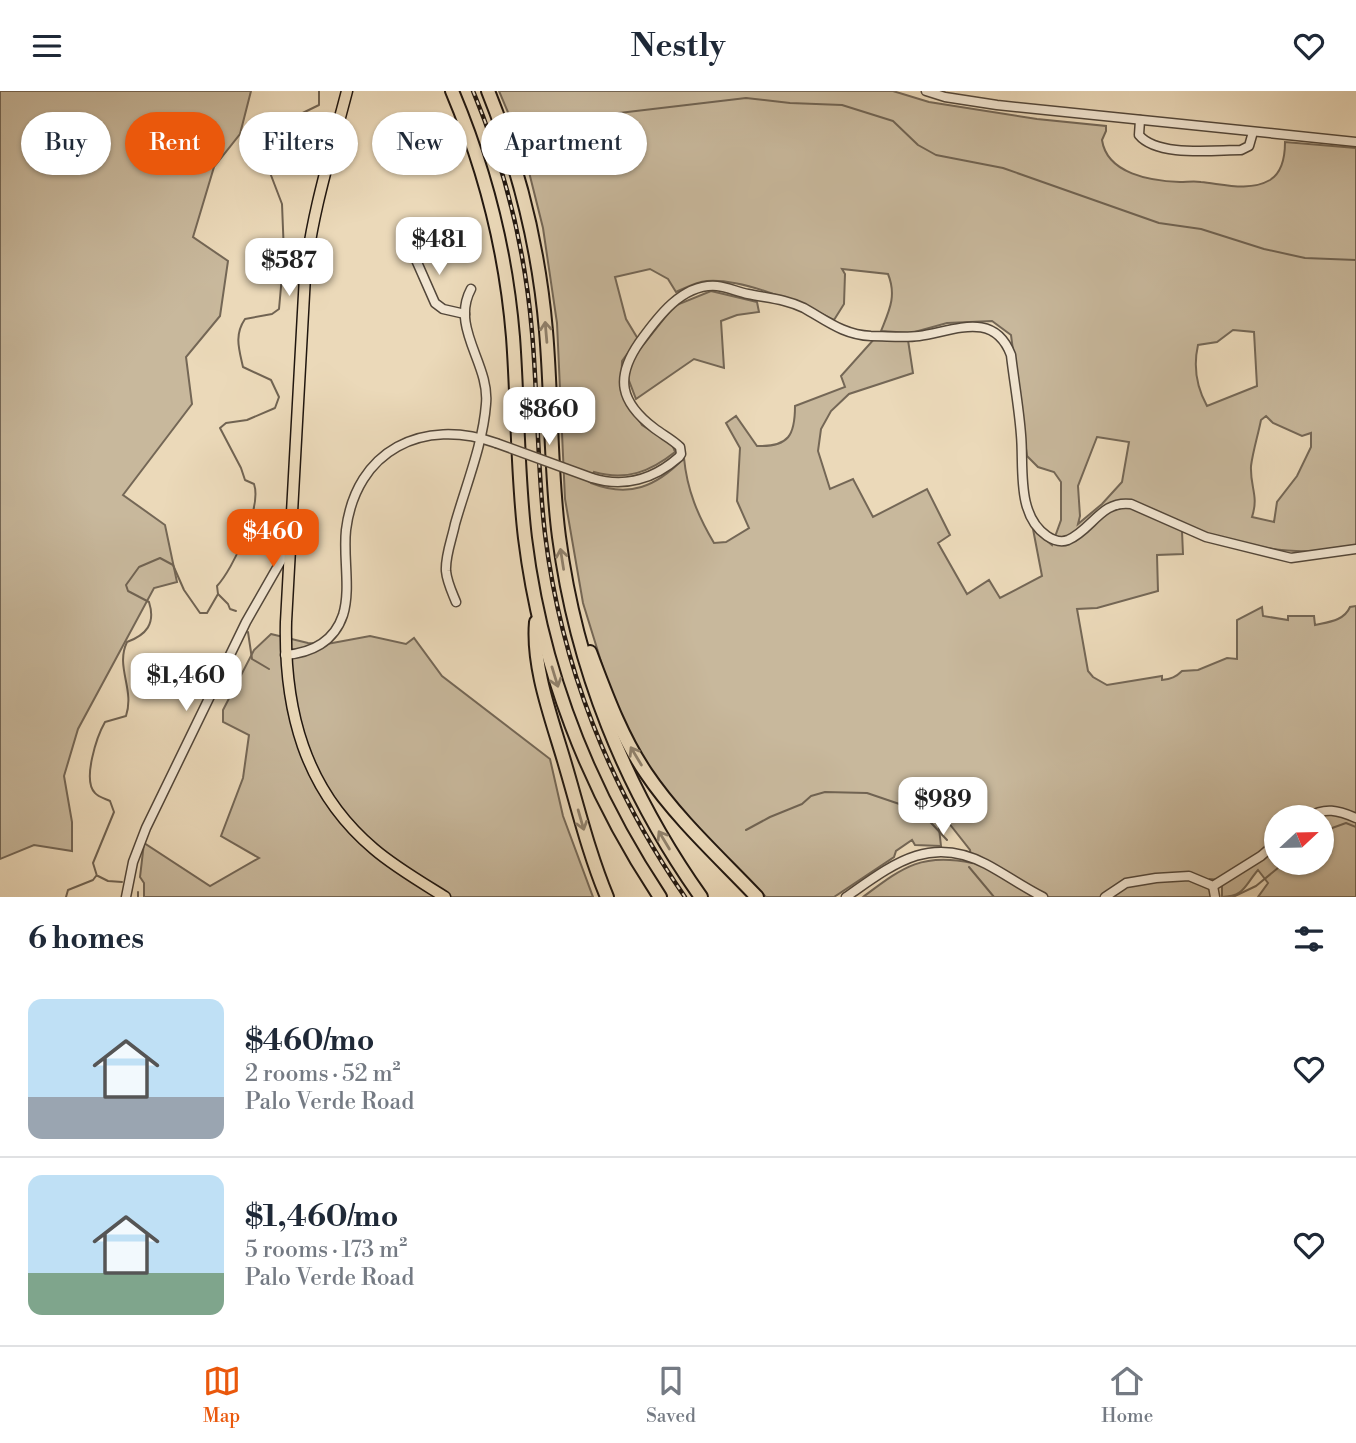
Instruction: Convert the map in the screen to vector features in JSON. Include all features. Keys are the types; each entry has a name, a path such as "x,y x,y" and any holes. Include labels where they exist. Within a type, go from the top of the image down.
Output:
{"highway":[{"path":"452,91 485,184 507,286 515,362 521,501 537,611 558,687 585,759 618,827 660,897"},
{"path":"488,91 517,174 539,271 546,333 557,520 568,592 586,665 616,746 655,825 701,897"},
{"path":"568,592 611,707 636,758 676,812 757,897"},
{"path":"537,611 534,639 545,690 588,845 607,897"}],"main road":[{"path":"347,91 321,182 308,250 285,655 290,700 302,746 314,773 336,809 374,850 445,897"}],"street":[{"path":"926,91 945,97 997,105 1356,142"},
{"path":"1140,120 1139,135 1145,143 1176,150 1245,149 1249,146 1253,132"},
{"path":"409,244 435,303 443,309 465,314"},
{"path":"285,655 313,649 327,640 338,626 345,602 348,515 358,488 375,464 398,447 423,436 449,433 480,437 592,478 615,483 640,480 677,460 681,454 680,447 645,421 635,409 624,386 624,371 629,357 670,303 689,293 716,285 790,301 832,326 860,335 916,336 961,327 993,330 1007,345 1011,355 1022,437 1027,507 1042,533 1055,541 1067,540 1106,509 1125,503 1206,537 1291,558 1356,549"},
{"path":"456,602 448,582 447,561 480,437 487,392 482,370 469,338 465,314 471,289"},
{"path":"126,897 133,862 146,828 246,622 290,545"},
{"path":"1334,810 1356,818"},
{"path":"846,897 901,860 922,853 944,852 965,855 979,861 1043,897"},
{"path":"1213,885 1264,853"},
{"path":"1105,897 1126,883 1157,878 1189,876 1213,885"},
{"path":"1213,885 1215,897"}],"shaded area":[{"path":"0,91 251,91 246,112 239,112 239,135 225,153 225,112 125,112 125,175 212,175 193,237 228,261 220,316 186,357 192,404 123,495 165,525 177,582 154,588 78,729 64,776 72,822 72,851 34,845 0,859"},
{"path":"499,91 893,91 929,102 1037,119 1106,126 1102,140 1106,152 1121,168 1156,180 1236,186 1262,184 1274,177 1282,163 1285,142 1356,148 1356,545 1313,551 1282,550 1234,542 1189,528 1182,531 1183,554 1157,555 1158,591 1097,608 1077,609 1088,671 1107,685 1162,676 1162,680 1168,679 1182,671 1198,670 1227,658 1237,659 1237,620 1262,607 1263,616 1288,620 1288,616 1314,616 1315,625 1340,618 1350,607 1356,606 1356,897 1258,897 1268,883 1258,870 1240,892 1222,897 1222,880 1210,879 1211,897 863,897 901,871 925,861 954,860 972,863 970,850 948,822 939,828 941,846 915,845 912,840 896,851 894,857 834,897 766,897 663,791 634,746 612,697 583,603 565,499 557,323 543,228 530,175 647,175 647,112 508,112","holes":["650,269 668,279 676,292 707,281 721,281 754,288 789,300 834,320 844,304 845,274 842,269 888,274 892,296 881,331 911,333 947,323 992,321 1011,335 1027,456 1038,467 1054,472 1061,482 1061,520 1052,545 1033,529 1042,576 1000,598 989,580 967,594 938,543 950,535 927,489 873,517 853,479 830,489 818,451 821,429 831,411 849,394 913,373 908,340 875,338 841,376 845,387 795,406 794,425 783,441 757,446 736,416 726,423 740,448 737,501 749,528 726,542 714,543 703,523 691,492 684,458 663,476 641,487 618,489 591,483 594,472 606,475 637,473 656,465 675,452 672,444 642,425 621,391 622,361 638,339 626,319 615,277","1233,330 1254,332 1257,386 1207,406 1196,376 1198,345 1217,342","1266,416 1273,423 1302,436 1311,433 1311,447 1297,476 1277,502 1274,522 1252,517 1255,503 1251,466 1261,420","1097,437 1129,442 1122,482 1102,504 1078,524 1078,486"]},
{"path":"711,291 757,302 759,312 737,315 721,321 724,368 694,359 636,399 628,378 633,358 674,306"},
{"path":"271,634 308,643 327,644 370,636 406,644 414,638 442,676 550,759 563,816 593,897 144,897 144,883 140,877 144,843 210,886 259,858 221,836 243,778 249,735 223,722 223,710 254,650"}],"waterway":[{"path":"97,876 93,863 114,812 110,801 96,794 91,787 92,758 105,722 126,716 128,697 124,651 127,642 148,628 151,617 149,602 128,591 126,585 139,567 160,558 173,565 184,590 200,613 207,613 218,594 217,586 231,566 250,522 254,507 254,484 245,480 220,428 226,423 247,420 275,408 279,397 271,380 243,367 238,342 239,331 245,319 272,314 279,309 284,254 282,204 264,157 265,134 319,105 319,91"},
{"path":"627,112 746,98 842,105 893,121 918,145 936,155 1003,168 1159,223 1201,229 1264,249 1305,258 1356,260"},
{"path":"218,594 230,609 236,611"},
{"path":"248,632 252,659 269,669"},
{"path":"746,830 802,804 811,796 825,792 867,793 920,811 947,840"},
{"path":"1334,827 1346,823 1356,827"},
{"path":"969,867 994,897"},
{"path":"1233,897 1256,886 1269,875"},
{"path":"66,897 68,890 93,880 96,876"},
{"path":"98,876 108,881 122,882"},
{"path":"138,892 138,897"},
{"path":"1154,897 1165,897"}],"railway":[{"path":"473,91 495,149 519,240 532,332 545,534 563,631 593,724 612,769 658,856 685,897"}]}
